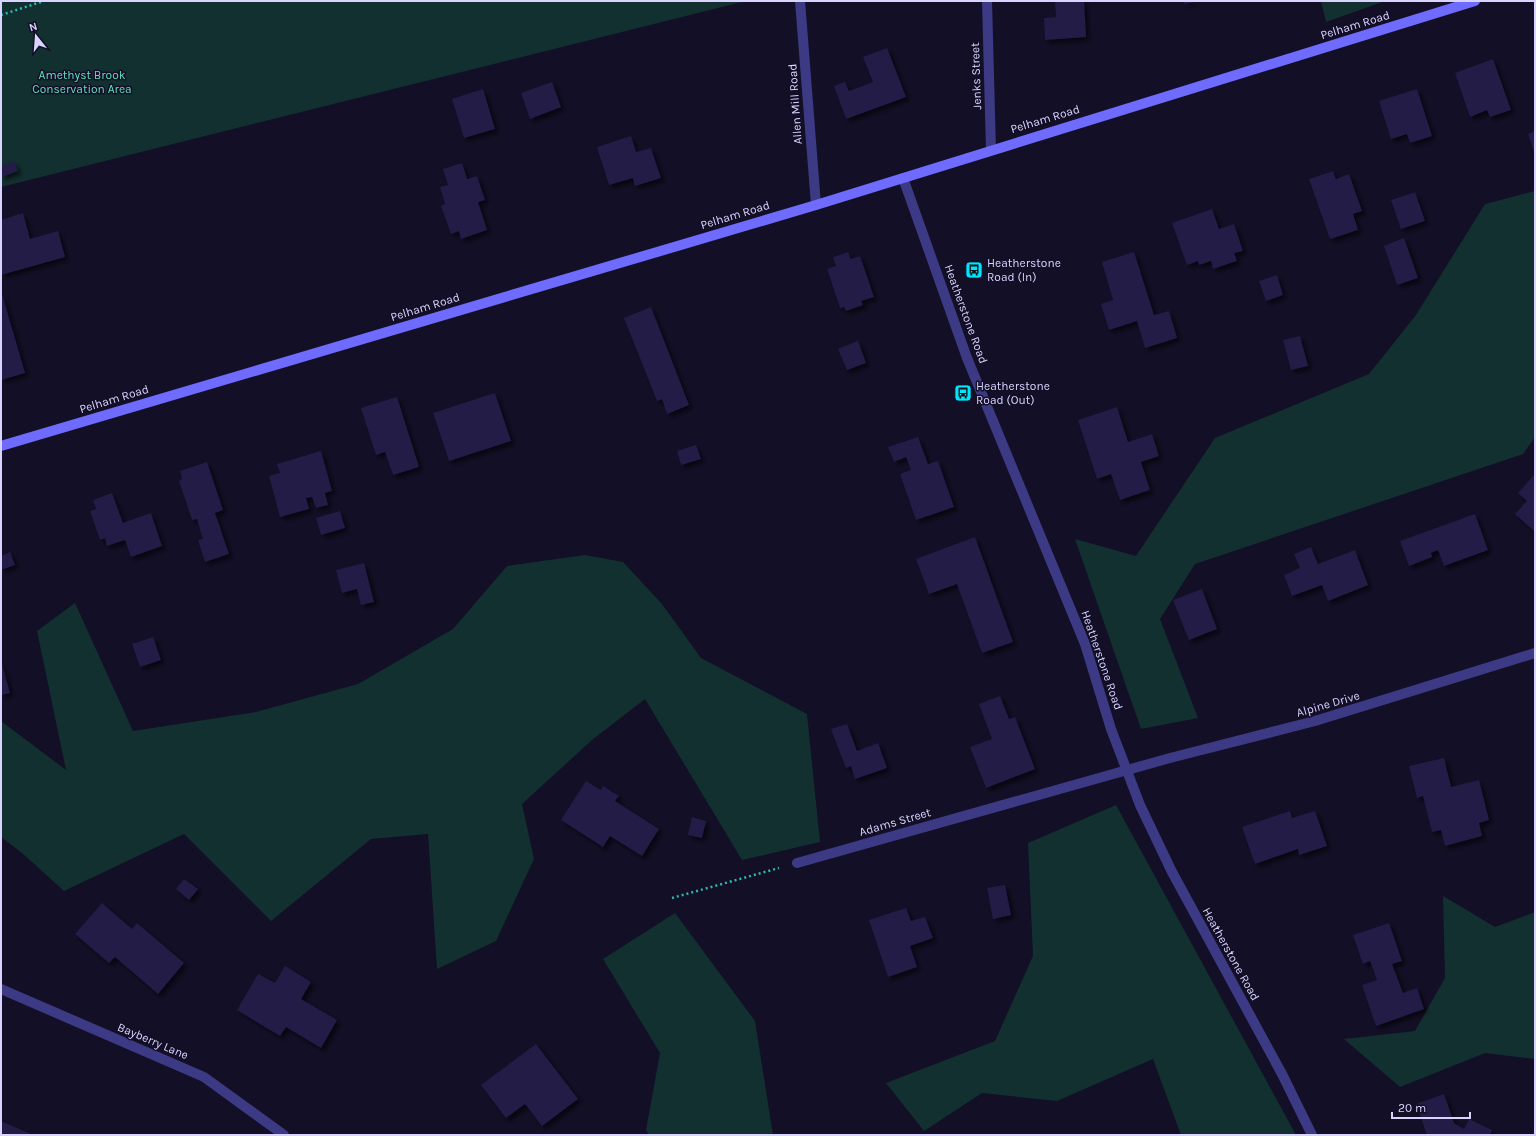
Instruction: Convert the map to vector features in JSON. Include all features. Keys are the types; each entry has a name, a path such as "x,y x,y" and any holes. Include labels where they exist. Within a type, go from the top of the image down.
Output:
{"main road":[{"name":"Pelham Road","path":"1,446 816,205 1475,1"}],"street":[{"name":"Allen Mill Road","path":"800,1 816,205"},
{"name":"Jenks Street","path":"987,1 991,150"},
{"name":"Heatherstone Road","path":"903,178 972,370 1085,644 1126,771 1172,872 1278,1067 1312,1135"},
{"name":"Alpine Drive","path":"1126,771 1315,721 1535,653"},
{"name":"Adams Street","path":"798,863 1126,771"},
{"name":"Bayberry Lane","path":"1,989 204,1077 284,1135"}],"path":[{"path":"1,15 44,1"},
{"path":"672,898 798,863"}],"green space":[{"name":"Amethyst Brook Conservation Area","path":"1,1 746,1 1,187"},
{"path":"1321,1 1385,1 1326,22"},
{"path":"1535,191 1535,437 1523,454 1195,564 1160,619 1198,718 1141,729 1075,539 1136,556 1215,438 1369,374 1416,315 1485,204"},
{"path":"585,555 623,562 662,604 701,658 807,714 820,842 742,860 645,699 592,740 522,804 534,859 496,941 437,969 428,834 371,839 271,921 184,834 64,891 22,853 1,837 1,721 66,770 37,631 75,603 133,731 256,712 358,684 453,629 507,566"},
{"path":"1116,805 1296,1135 1181,1135 1153,1059 1057,1101 982,1093 924,1131 886,1083 995,1041 1033,956 1028,843"},
{"path":"1443,896 1495,927 1535,912 1535,1059 1485,1053 1400,1087 1344,1039 1415,1031 1445,978"},
{"path":"675,913 755,1021 773,1135 649,1135 646,1130 660,1053 603,959"}],"building":[{"path":"1055,1 1084,1 1086,37 1045,40 1044,18 1056,17"},
{"path":"1184,1 1195,1 1195,2 1184,4"},
{"path":"887,48 906,97 846,119 834,86 845,82 849,91 873,82 863,57"},
{"path":"1493,59 1511,110 1490,117 1487,110 1470,117 1455,73"},
{"path":"552,82 561,107 530,119 521,93"},
{"path":"483,89 495,129 464,138 452,99"},
{"path":"1417,89 1432,136 1410,143 1407,134 1391,139 1379,101"},
{"path":"1535,131 1535,155 1528,134"},
{"path":"631,136 636,152 651,148 661,178 635,186 633,178 609,185 597,147"},
{"path":"14,161 18,171 1,177 1,166"},
{"path":"462,163 467,179 477,176 485,200 478,202 487,230 461,239 459,231 451,234 441,206 445,204 440,187 448,185 443,169"},
{"path":"1333,171 1336,179 1349,174 1362,211 1353,214 1358,230 1330,239 1309,179"},
{"path":"1415,192 1425,221 1401,229 1391,200"},
{"path":"1212,209 1219,229 1234,224 1243,251 1234,253 1237,261 1213,269 1211,261 1199,265 1198,261 1187,265 1172,223"},
{"path":"23,213 30,239 58,231 65,257 1,275 1,220"},
{"path":"1404,238 1418,278 1397,285 1384,246"},
{"path":"848,252 851,259 860,256 874,297 861,301 863,305 846,311 844,307 840,308 827,269 836,266 833,257"},
{"path":"1134,252 1154,315 1169,311 1177,338 1145,348 1137,321 1109,330 1101,304 1113,300 1102,262"},
{"path":"1277,275 1283,295 1266,301 1259,281"},
{"path":"2,294 25,373 1,380 1,295"},
{"path":"651,307 689,405 667,414 662,399 657,401 624,318"},
{"path":"1300,336 1308,366 1291,370 1283,340"},
{"path":"858,341 866,363 847,370 838,349"},
{"path":"495,393 511,441 449,461 433,413"},
{"path":"397,397 419,467 393,475 385,452 376,455 361,408"},
{"path":"1117,407 1128,442 1152,434 1159,456 1141,462 1150,490 1120,500 1111,474 1097,479 1078,420"},
{"path":"918,437 928,464 938,461 954,507 916,520 900,474 911,470 906,457 894,462 888,447"},
{"path":"696,445 701,459 681,465 677,451"},
{"path":"321,451 332,491 325,493 328,505 316,508 312,497 306,498 309,509 280,517 269,476 280,473 277,464"},
{"path":"207,462 223,510 215,513 229,554 205,562 198,540 203,539 197,519 192,520 179,481 182,479 180,471"},
{"path":"1535,474 1535,532 1515,514 1527,501 1518,493"},
{"path":"112,493 123,523 151,513 162,546 131,557 125,540 107,546 105,538 100,540 90,511 96,509 93,500"},
{"path":"340,511 345,528 321,535 316,518"},
{"path":"1475,514 1488,550 1444,566 1438,550 1431,553 1432,557 1409,566 1400,541"},
{"path":"975,537 1013,642 982,653 957,584 929,594 916,559"},
{"path":"1311,547 1318,564 1355,550 1368,585 1328,601 1322,585 1292,596 1284,575 1300,568 1294,554"},
{"path":"10,552 15,565 1,570 1,556"},
{"path":"364,563 374,602 361,605 357,589 342,593 336,570"},
{"path":"1202,589 1217,629 1189,640 1173,600"},
{"path":"153,637 161,660 140,667 132,644"},
{"path":"1,661 10,693 1,695"},
{"path":"1000,696 1009,719 1015,717 1035,769 986,788 970,747 992,739 979,704"},
{"path":"847,724 857,751 878,743 887,768 855,779 851,766 846,768 831,729"},
{"path":"1444,758 1451,787 1479,780 1489,820 1479,823 1482,836 1445,846 1441,830 1432,832 1423,796 1417,798 1409,766"},
{"path":"586,781 601,790 603,786 619,796 615,801 659,829 642,856 610,836 603,847 561,820"},
{"path":"1290,811 1292,818 1315,811 1327,846 1299,855 1298,849 1255,864 1242,827"},
{"path":"692,817 706,821 702,838 688,835"},
{"path":"184,879 198,889 189,900 176,889"},
{"path":"1005,885 1011,915 993,919 987,888"},
{"path":"102,903 132,929 137,923 184,963 158,994 115,957 109,963 75,934"},
{"path":"906,908 911,921 925,917 933,938 910,946 917,967 888,977 869,920"},
{"path":"1389,923 1402,961 1392,964 1403,993 1417,988 1424,1009 1376,1026 1362,985 1377,980 1370,961 1363,964 1353,935"},
{"path":"285,966 311,982 301,999 337,1020 321,1048 286,1027 280,1036 237,1010 258,974 275,983"},
{"path":"536,1044 578,1099 542,1126 525,1104 506,1118 481,1085"},
{"path":"1444,1094 1454,1123 1464,1129 1469,1119 1492,1130 1490,1135 1427,1135 1416,1104"},
{"path":"1,1121 33,1135 1,1135"}],"place":[{"name":"Heatherstone Road (In)","path":"974,270"},
{"name":"Heatherstone Road (Out)","path":"963,393"}]}
